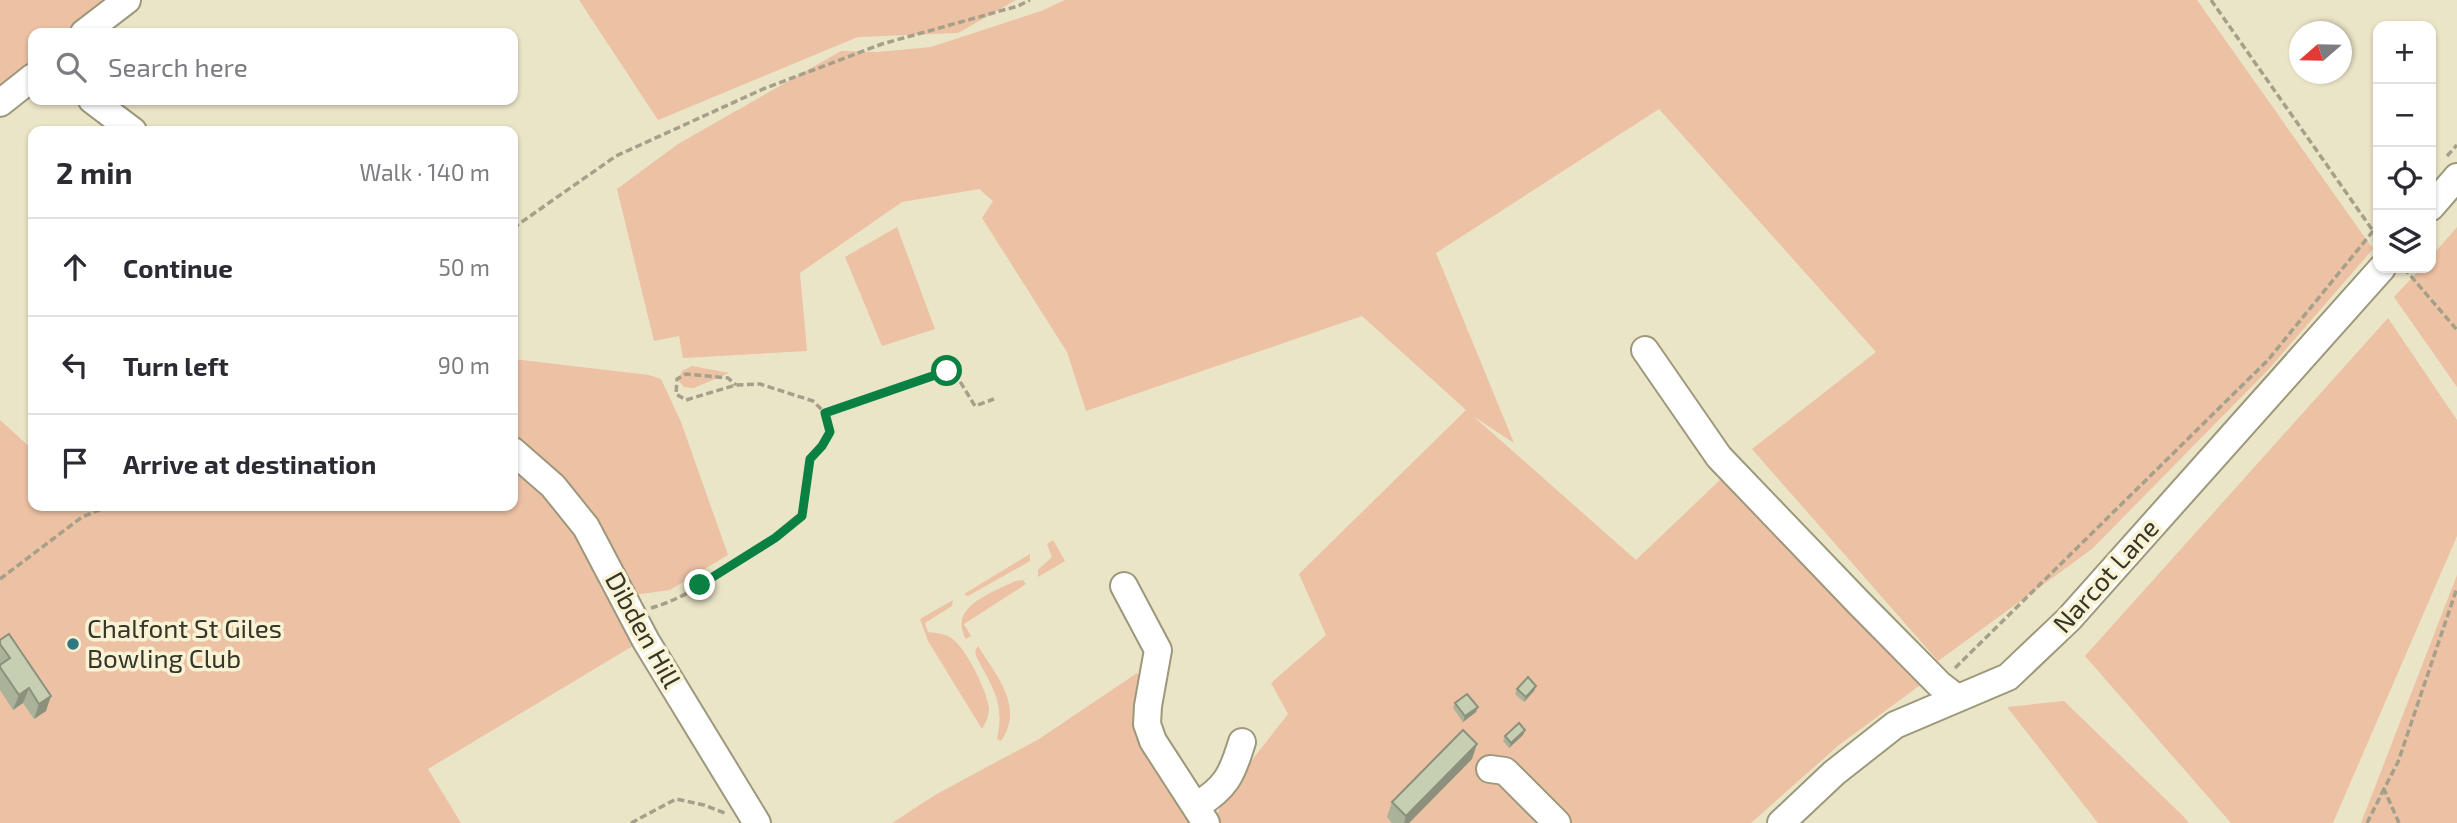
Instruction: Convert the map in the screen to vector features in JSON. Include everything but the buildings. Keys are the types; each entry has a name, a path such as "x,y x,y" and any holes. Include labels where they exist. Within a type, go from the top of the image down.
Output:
{"street":[{"path":"91,28 127,0"},
{"path":"0,103 28,81"},
{"path":"99,105 126,126"},
{"path":"2436,201 2457,177"},
{"name":"Narcot Lane","path":"1781,823 1834,773 1895,725 1948,691 2008,677 2069,619 2390,273"},
{"path":"1644,351 1719,457 1948,691"},
{"name":"Dibden Hill","path":"518,455 552,486 586,527 632,614 757,823"},
{"path":"1124,586 1158,650 1147,706 1147,724 1153,741 1201,815 1234,770 1242,742"},
{"path":"1490,769 1505,771 1557,823"}],"path":[{"path":"518,225 616,156 763,89 882,44 1018,6 1030,0"},
{"path":"1948,691 2268,360 2372,231 2211,0"},
{"path":"2398,273 2457,330"},
{"path":"825,413 947,371 956,375 975,406 995,399"},
{"path":"632,614 663,605 700,585 775,538 802,516 810,459 830,432 825,413 813,401 760,384 736,385 685,400 676,394 677,379 687,374 728,378 736,385"},
{"path":"0,579 82,517 96,511"},
{"path":"2367,823 2398,762 2457,589"},
{"path":"2384,789 2399,823"},
{"path":"631,823 676,799 705,805 727,814"}],"shaded area":[{"path":"0,0 128,0 92,28 28,28 28,79 0,101"},
{"path":"579,0 1016,0 958,33 858,37 658,120"},
{"path":"1065,0 2197,0 2373,249 2268,370 2092,549 1938,661 1752,449 1876,352 1659,109 1436,253 1514,443 1473,416 1636,560 1722,478 1923,683 1839,745 1751,823 1220,823 1216,819 1223,797 1288,714 1271,683 1326,635 1299,574 1466,410 1362,316 1086,411 1067,352 982,218 993,201 979,189 902,202 800,273 807,351 683,358 679,336 654,341 617,189 678,144 841,51 878,52 931,47 1041,11"},
{"path":"897,227 935,329 882,346 845,257"},
{"path":"2457,227 2457,387 2394,297 2416,273 2436,273 2436,251"},
{"path":"2388,318 2457,420 2457,536 2333,823 2231,823 2085,656"},
{"path":"518,360 649,375 661,379 681,422 728,555 670,590 634,595 518,448"},
{"path":"692,366 729,373 694,388 684,387 678,380 682,371"},
{"path":"0,420 28,445 28,511 518,511 518,468 569,527 641,641 428,769 461,823 0,823"},
{"path":"1053,540 1065,561 1038,577 1038,570 1052,557 1047,544"},
{"path":"1030,554 1030,561 968,596 964,594"},
{"path":"2457,575 2457,823 2361,823"},
{"path":"1023,580 1026,584 964,624 971,636 966,639 962,618 967,610 984,596 1015,581"},
{"path":"953,600 952,606 925,623 928,632 939,633 954,640 976,672 989,708 982,729 928,641 920,619"},
{"path":"978,646 1000,680 1009,704 1008,728 1001,741 997,739 1000,716 996,697 977,658 975,651"},
{"path":"1137,673 1145,686 1141,709 1202,823 892,823 935,795 1039,739"},
{"path":"2064,701 2189,823 2098,823 2007,707"}],"place":[{"name":"Chalfont St Giles Bowling Club","path":"73,644"}],"route":[{"path":"700,585 775,538 802,516 810,459 830,432 825,413 947,371"}]}
